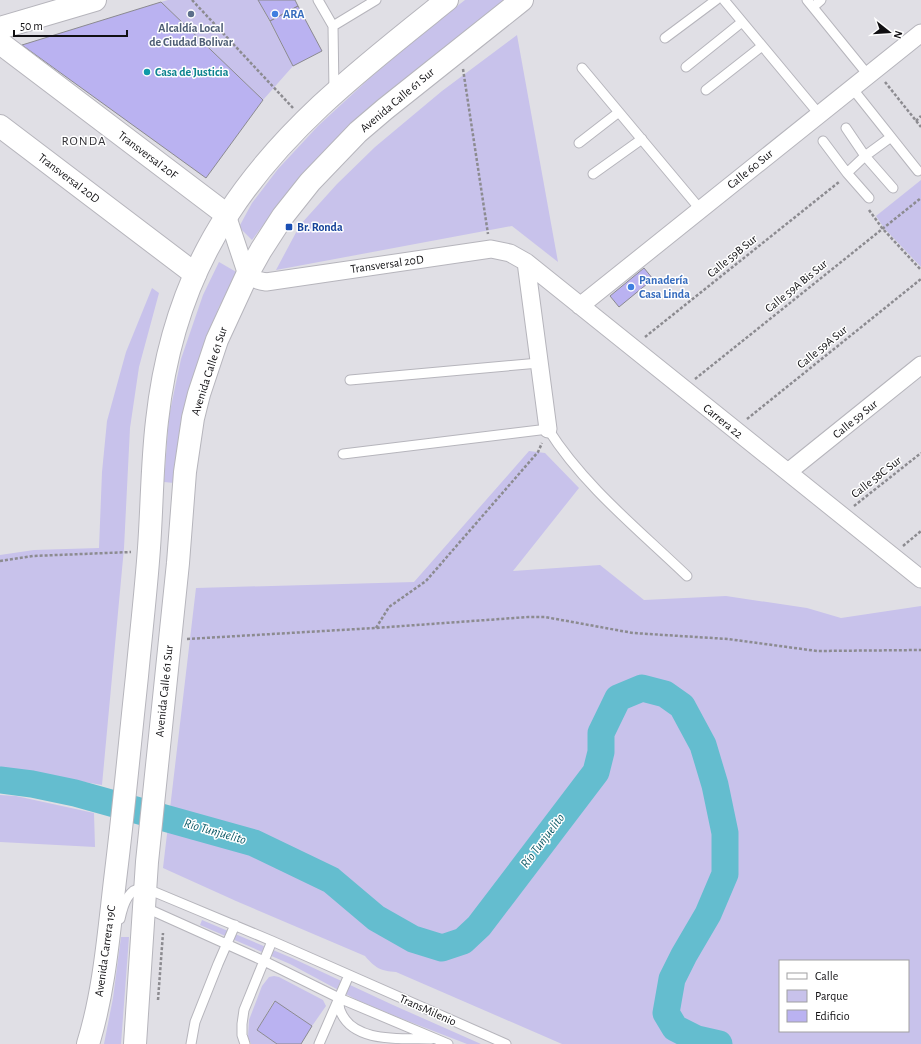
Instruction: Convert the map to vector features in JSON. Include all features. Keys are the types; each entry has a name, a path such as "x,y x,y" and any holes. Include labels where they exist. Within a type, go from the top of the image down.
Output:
{"main road":[{"path":"0,28 95,0"},
{"path":"129,883 126,777 149,551 155,444 163,377 176,325 195,274 210,243 249,182 304,120 334,92 447,0"},
{"name":"Avenida Calle 61 Sur","path":"147,862 180,538 185,472 193,418 199,394 217,340 247,275 274,229 291,204 358,132 385,108 522,0"},
{"name":"Transversal 20F","path":"0,43 227,215"},
{"name":"Transversal 20D","path":"0,126 195,274"},
{"name":"Avenida Carrera 19C","path":"95,1036 98,1006 129,883 147,862"},
{"name":"Avenida Carrera 19C","path":"129,883 135,1044"}],"street":[{"name":"Calle 60 Sur","path":"580,306 921,33"},
{"path":"227,215 247,275"},
{"name":"Transversal 20D","path":"247,275 252,279 266,282 491,249 510,253 526,262"},
{"path":"526,262 548,429"},
{"name":"Carrera 22","path":"526,262 921,579"},
{"name":"Calle 59 Sur","path":"788,472 921,365"}],"lane":[{"path":"318,0 333,26 334,92"},
{"path":"333,26 376,0"},
{"path":"664,38 716,0"},
{"path":"724,0 820,114"},
{"path":"821,0 810,4 872,72"},
{"path":"686,67 742,22"},
{"path":"706,90 762,46"},
{"path":"582,68 700,209"},
{"path":"852,88 918,171"},
{"path":"578,143 619,112"},
{"path":"846,128 865,156 893,188"},
{"path":"845,176 865,156 891,137"},
{"path":"593,174 642,139"},
{"path":"823,141 845,176 870,198"},
{"path":"350,380 539,363"},
{"path":"343,454 548,429 566,456 586,480 687,576"},
{"path":"95,1036 129,883"},
{"path":"127,1044 135,921 140,910 129,883"},
{"name":"TransMilenio","path":"129,883 235,925 506,1044"},
{"name":"TransMilenio","path":"129,883 226,944 339,998 448,1044"},
{"path":"191,1044 195,1022 235,925"},
{"path":"245,1044 242,1035 244,1010 272,941"},
{"path":"319,1044 349,975"},
{"name":"TransMilenio","path":"339,998 340,1010 345,1020 357,1030 379,1037 436,1039"}],"path":[{"path":"192,0 304,120"},
{"path":"460,49 491,249"},
{"path":"872,72 921,127"},
{"path":"916,121 921,116"},
{"name":"Calle 59B Sur","path":"632,348 845,176"},
{"name":"Calle 59A Bis Sur","path":"682,388 921,198"},
{"name":"Calle 59A Sur","path":"734,429 921,279"},
{"path":"375,628 389,607 426,581 533,458 538,452 548,429"},
{"name":"Calle 58C Sur","path":"842,516 921,453"},
{"path":"891,555 921,531"},
{"path":"0,561 33,556 149,551"},
{"path":"185,639 545,617 633,633 728,639 817,651 921,650"},
{"path":"158,1004 163,933"}],"green space":[{"path":"168,0 258,0 293,66 263,100 161,2"},
{"path":"465,0 506,0 358,120 321,154 283,199 252,240 239,227 252,203 278,169 318,126 371,77"},
{"path":"517,35 558,262 512,226 276,270 300,225 337,184 375,147 442,91"},
{"path":"921,180 921,267 884,228 876,216"},
{"path":"219,262 238,273 219,307 201,353 174,483 164,482 169,416 181,359 203,295"},
{"path":"152,288 159,293 139,367 130,428 124,548 102,785 0,768 0,555 34,550 99,548 102,472 107,421 126,352"},
{"path":"529,451 545,453 579,488 513,571 600,565 644,600 726,596 807,608 841,618 921,606 921,1044 562,1044 396,972 386,971 379,968 365,956 163,868 196,588 414,582"},
{"path":"0,795 16,796 94,813 95,847 0,842"},
{"path":"202,920 292,958 481,1044 467,1044 357,1000 290,964 200,925"},
{"path":"121,937 129,937 121,1044 104,1044 113,998"},
{"path":"269,977 279,977 323,1000 326,1006 312,1026 274,1001 257,1030 277,1044 251,1044 248,1037 249,1020 262,986"}],"building":[{"name":"ARA","path":"258,0 295,0 298,6 270,21"},
{"name":"Casa de Justicia","path":"161,2 263,100 206,178 22,45"},
{"path":"298,6 322,51 293,66 270,21"},
{"name":"Panadería Casa Linda","path":"644,268 653,279 619,307 610,296"},
{"path":"275,1001 312,1026 301,1044 277,1044 257,1030"}],"waterway":[{"name":"Río Tunjuelito","path":"0,780 32,784 75,793 254,843 331,880 376,918 413,939 442,948 463,941 479,926 596,772 601,752 601,733 618,698 642,688 665,694 682,706 703,745 715,785 725,833 725,874 708,914 672,979 666,1013 675,1028 697,1039 719,1044"}],"place":[{"name":"Alcaldía Local de Ciudad Bolivar","path":"191,14"},
{"name":"ARA","path":"275,14"},
{"name":"Casa de Justicia","path":"147,72"},
{"name":"Br. Ronda","path":"289,227"},
{"name":"Panadería Casa Linda","path":"631,287"}],"district":[{"name":"RONDA","path":"84,141"}]}
